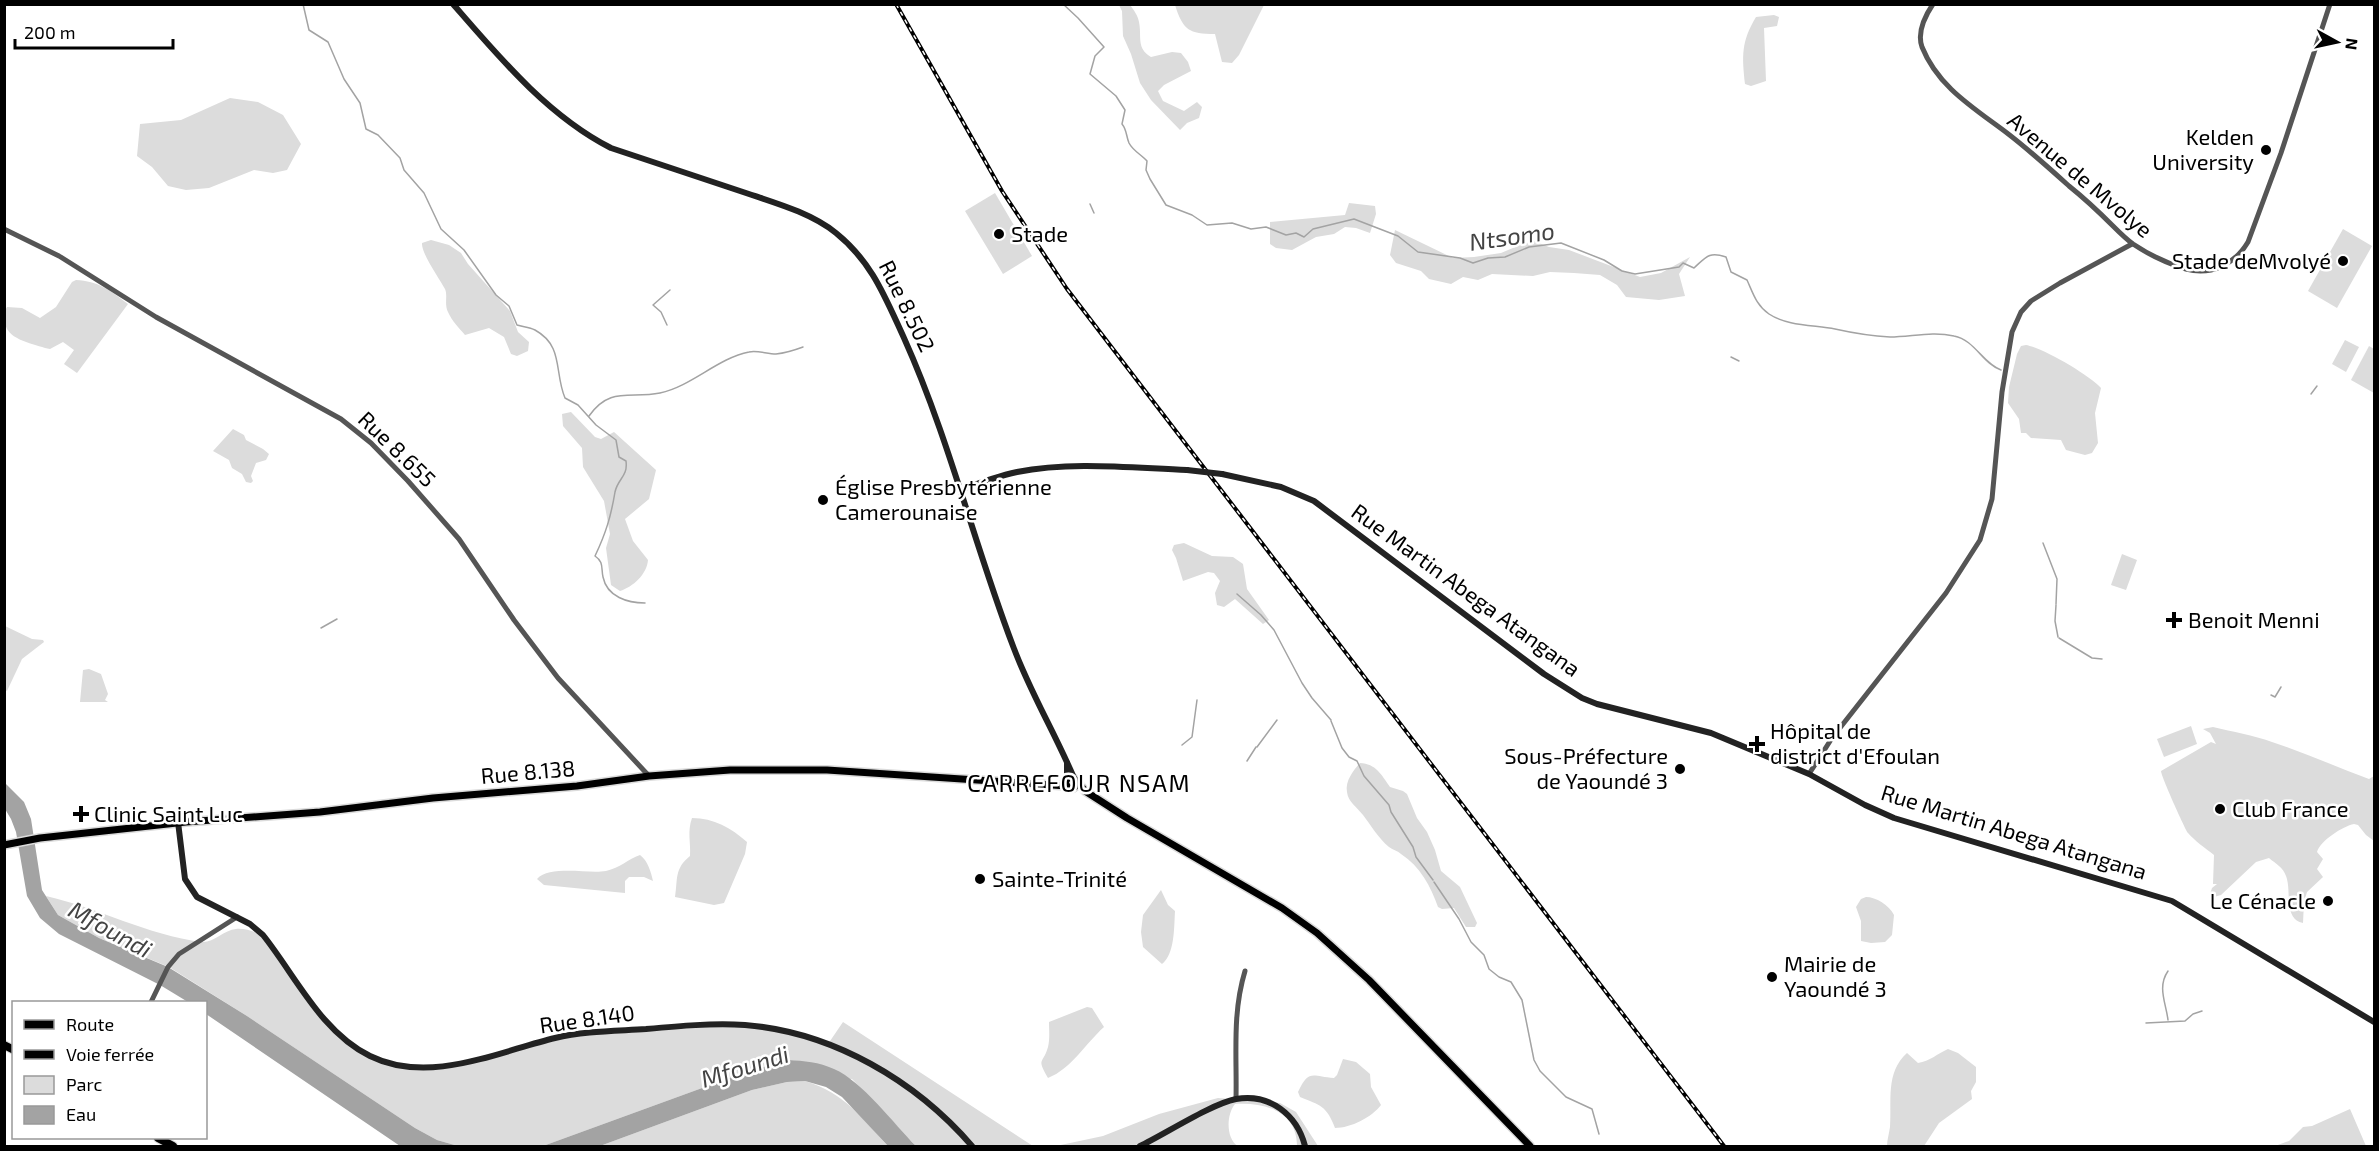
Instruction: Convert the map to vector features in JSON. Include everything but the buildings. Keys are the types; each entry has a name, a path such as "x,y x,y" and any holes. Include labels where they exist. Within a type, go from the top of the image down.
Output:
{"main road":[{"name":"Rue 8.502","path":"453,4 474,30 527,83 559,114 586,135 611,148 785,207 834,231 853,247 874,275 929,395 1023,674 1067,763 1070,782"},
{"name":"Rue Martin Abega Atangana","path":"961,490 1003,475 1038,469 1122,467 1222,474 1281,487 1314,501 1544,674 1582,698 1612,709 1711,733 1809,774 1894,818 2158,896 2196,916 2374,1022"},
{"name":"Rue 8.138","path":"4,845 40,838 178,822 320,812 433,798 730,770 792,769 1056,784 1070,782"},
{"path":"1070,782 1127,818 1282,908 1317,933 1369,980 1530,1146"},
{"name":"Rue 8.140","path":"178,822 184,879 197,897 237,917 262,935 329,1024 351,1044 370,1056 416,1067 435,1068 493,1056 558,1037 705,1024 747,1026 828,1044 872,1065 933,1106 972,1146"},
{"path":"1140,1146 1236,1099 1264,1100 1283,1110 1293,1120 1305,1146"}],"street":[{"name":"Avenue de Mvolye","path":"1933,4 1925,18 1920,37 1922,46 1938,76 1960,98 2007,133 2070,186 2132,244 2174,264 2200,271 2214,270 2242,251 2254,226 2281,153 2330,4"},
{"name":"Rue 8.655","path":"4,229 59,256 156,317 341,419 371,443 459,539 514,620 558,678 649,776"},
{"path":"1809,774 1832,738 1946,593 1980,540 1992,499 2002,392 2012,332 2021,312 2031,301 2060,283 2132,244"},
{"path":"152,1001 168,967 178,954 237,917"},
{"path":"1236,1099 1235,1028 1237,1005 1245,971"}],"green space":[{"path":"1175,4 1264,5 1239,55 1232,63 1222,62 1215,34 1199,33 1184,25"},
{"path":"1119,5 1130,5 1136,13 1140,42 1146,54 1151,57 1172,52 1181,53 1188,62 1191,71 1164,85 1158,91 1163,101 1184,111 1197,102 1202,107 1199,118 1187,123 1180,130 1151,100 1140,83 1123,36 1122,11"},
{"path":"1774,15 1779,17 1777,26 1764,28 1766,81 1751,86 1745,84 1743,57 1748,34 1756,17"},
{"path":"230,98 258,102 283,115 301,144 287,170 273,173 254,170 209,188 186,190 168,186 152,167 137,156 140,124 181,120"},
{"name":"Stade","path":"995,193 1032,256 1003,274 965,211"},
{"path":"1349,203 1375,206 1376,214 1370,233 1345,227 1334,234 1316,237 1292,250 1276,248 1270,244 1270,222 1345,215"},
{"name":"Stade deMvolyé","path":"2343,229 2372,246 2337,308 2308,291"},
{"path":"1395,230 1453,258 1501,253 1534,241 1549,247 1569,250 1640,277 1661,273 1690,257 1679,274 1685,296 1659,300 1626,297 1617,285 1600,275 1574,273 1550,272 1533,276 1492,274 1478,280 1463,277 1451,284 1429,279 1421,271 1396,263 1390,255"},
{"path":"431,240 449,245 461,253 510,311 518,332 529,342 528,351 517,356 511,354 504,337 489,328 465,335 460,330 448,312 445,289 422,247 422,243"},
{"path":"76,280 104,287 128,304 77,373 64,364 74,350 63,342 50,349 33,344 9,332 5,321 7,307 22,308 40,318 56,307 72,282"},
{"path":"2345,340 2359,347 2346,372 2332,364"},
{"path":"2026,345 2065,363 2087,376 2101,388 2095,413 2098,443 2092,453 2085,455 2066,450 2061,440 2031,438 2026,433 2021,433 2019,419 2008,403 2009,387 2017,354 2021,346"},
{"path":"2369,346 2374,349 2374,393 2351,380"},
{"path":"571,412 595,437 601,439 614,432 656,470 649,499 625,519 633,541 648,560 647,565 638,579 620,591 611,585 606,548 610,534 604,501 583,467 582,448 563,426 562,414"},
{"path":"233,429 269,454 266,460 256,463 251,483 246,482 242,474 232,468 229,460 213,451"},
{"path":"1184,543 1212,556 1233,557 1243,564 1247,589 1269,620 1263,624 1235,599 1224,607 1217,605 1215,593 1220,581 1214,573 1208,572 1183,581 1172,550 1174,545"},
{"path":"2122,554 2137,560 2126,590 2111,585"},
{"path":"5,626 44,642 22,659 7,691 4,689"},
{"path":"89,669 101,674 108,694 105,700 108,702 80,702 83,670"},
{"path":"2191,726 2197,744 2164,757 2157,739"},
{"path":"2213,727 2265,740 2369,779 2374,776 2374,841 2358,825 2354,824 2338,831 2322,843 2317,852 2323,859 2317,869 2323,877 2307,892 2303,923 2293,916 2290,910 2285,873 2269,858 2256,862 2221,895 2214,897 2210,894 2212,888 2217,884 2213,884 2214,855 2188,833 2161,771 2211,742 2216,744 2210,733 2203,729"},
{"path":"1360,763 1370,765 1381,774 1390,787 1407,794 1435,850 1441,871 1460,887 1477,923 1475,927 1466,927 1454,908 1438,907 1419,871 1408,859 1389,847 1378,836 1351,802 1347,784"},
{"path":"692,818 700,818 722,825 747,842 745,854 724,903 714,905 675,897 679,870 690,856 689,832"},
{"path":"640,855 647,863 653,881 644,877 629,877 625,881 625,893 544,885 537,879 551,872 606,871"},
{"path":"1161,890 1168,905 1175,911 1172,947 1162,964 1143,947 1141,932 1143,915"},
{"path":"46,896 182,939 206,942 239,929 263,935 329,1024 371,1056 393,1063 436,1068 558,1037 620,1031 747,1026 828,1044 843,1022 1033,1146 916,1146 852,1079 746,1072 543,1146 458,1146 437,1140 415,1128 169,967 99,938 58,915"},
{"path":"1866,897 1882,902 1894,915 1892,935 1885,942 1861,941 1861,921 1856,907 1861,899"},
{"path":"1087,1007 1092,1008 1104,1027 1071,1062 1048,1078 1041,1064 1049,1044 1049,1022"},
{"path":"1948,1049 1958,1053 1976,1067 1976,1082 1971,1091 1972,1099 1939,1123 1924,1146 1887,1146 1892,1078 1900,1061 1907,1053 1918,1063 1922,1062"},
{"path":"1343,1059 1356,1062 1370,1074 1371,1087 1381,1105 1361,1121 1335,1128 1326,1111 1300,1097 1298,1092 1308,1077 1315,1075 1334,1078"},
{"path":"805,1081 819,1086 842,1100 861,1116 888,1146 600,1146 752,1090 787,1082"},
{"path":"1218,1098 1280,1103 1296,1112 1318,1146 1297,1146 1296,1134 1291,1124 1277,1111 1257,1105 1235,1104 1230,1114 1229,1133 1238,1146 1056,1146 1103,1136 1159,1114"},
{"path":"2350,1109 2366,1146 2275,1146 2289,1141 2303,1127 2312,1126"}],"water":[{"path":"4,782 24,802 31,819 42,890 58,915 99,938 168,967 247,1016 415,1128 437,1140 458,1146 400,1146 207,1015 207,1001 186,1001 160,985 59,934 40,918 27,896 16,832 5,809"},
{"path":"788,1060 823,1065 845,1075 877,1104 916,1146 888,1146 842,1097 826,1087 805,1081 787,1082 752,1090 600,1146 543,1146 746,1072"}],"waterway":[{"path":"303,4 309,30 328,42 344,79 360,103 366,129 378,135 400,158 404,170 424,193 441,229 464,250 496,295 509,306 517,325 535,330 550,344 557,360 565,398 578,405 596,425 616,440 619,457 626,461 626,471 616,487 608,524 595,556 601,563 605,584 609,590 619,598 645,603"},
{"name":"Ntsomo","path":"1063,4 1104,47 1095,56 1090,74 1116,96 1125,110 1122,124 1129,143 1147,161 1146,170 1166,205 1192,215 1207,225 1232,223 1251,229 1266,227 1286,235 1296,233 1304,237 1313,229 1354,219 1398,236 1418,252 1460,258 1473,263 1488,258 1505,257 1529,247 1561,243 1604,260 1622,271 1635,274 1679,267 1683,263 1694,268 1708,256 1720,255 1726,257 1731,272 1747,280 1761,307 1776,318 1792,323 1876,336 1938,334 1954,336 1968,342 1994,367 2001,370"},
{"path":"1090,204 1094,213"},
{"path":"667,325 661,312 653,305 670,290"},
{"path":"589,416 597,407 613,397 660,393 672,389 738,355 752,352 776,354 803,347"},
{"path":"1731,357 1739,361"},
{"path":"2311,394 2317,386"},
{"path":"2043,543 2057,579 2056,604"},
{"path":"1237,594 1274,630 1302,683 1331,720"},
{"path":"2056,605 2055,621 2058,637"},
{"path":"321,628 337,619"},
{"path":"2059,638 2092,658 2102,659"},
{"path":"2271,695 2275,697 2281,687"},
{"path":"1182,745 1192,737 1197,700"},
{"path":"1257,747 1277,720"},
{"path":"1331,721 1342,748 1349,757 1357,761 1364,776 1389,805 1413,847 1416,857 1433,880"},
{"path":"1247,761 1256,747"},
{"path":"1434,882 1459,919 1471,942 1484,955 1489,969 1499,977 1511,982 1522,1000 1534,1060 1540,1071 1566,1097 1592,1109 1599,1134"},
{"path":"2168,971 2163,983 2168,1020"},
{"path":"2146,1023 2185,1021 2193,1014 2202,1011"}],"railway":[{"path":"896,4 1002,191 1067,289 1724,1146"}],"place":[{"name":"Kelden University","path":"2266,150"},
{"name":"Stade","path":"999,234"},
{"name":"Stade deMvolyé","path":"2343,261"},
{"name":"Église Presbytérienne Camerounaise","path":"823,500"},
{"name":"Benoit Menni","path":"2174,620"},
{"name":"Hôpital de district d'Efoulan","path":"1757,744"},
{"name":"Sous-Préfecture de Yaoundé 3","path":"1680,769"},
{"name":"Club France","path":"2220,809"},
{"name":"Clinic Saint Luc","path":"81,814"},
{"name":"Sainte-Trinité","path":"980,879"},
{"name":"Le Cénacle","path":"2328,901"},
{"name":"Mairie de Yaoundé 3","path":"1772,977"}],"district":[{"name":"CARREFOUR NSAM","path":"1079,784"}],"water label":[{"name":"Mfoundi","path":"110,930"},
{"name":"Mfoundi","path":"745,1067"}]}
